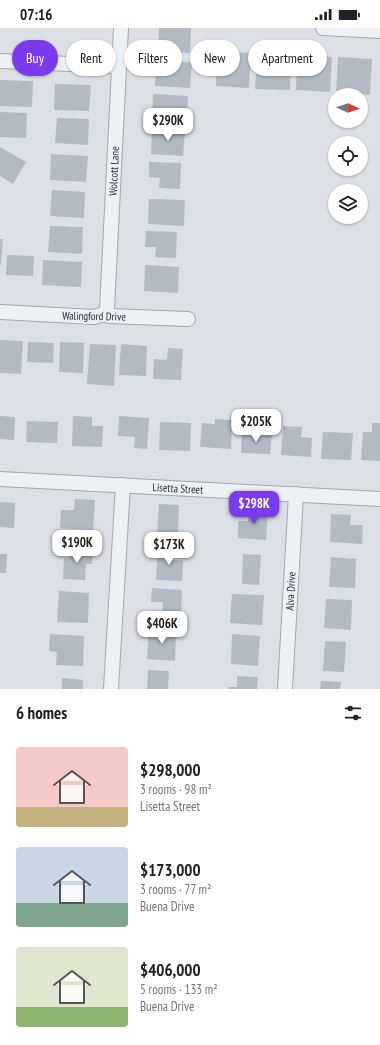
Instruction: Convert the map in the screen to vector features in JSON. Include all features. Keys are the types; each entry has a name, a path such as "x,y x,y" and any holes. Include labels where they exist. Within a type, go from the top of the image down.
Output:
{"street":[{"name":"Wolcott Lane","path":"104,314 107,309 121,28"},
{"path":"323,28 380,31"},
{"path":"0,61 118,66"},
{"name":"Walingford Drive","path":"0,312 94,317 104,314 109,316 188,319"},
{"name":"Lisetta Street","path":"0,479 380,499"},
{"path":"111,689 123,485"},
{"name":"Alva Drive","path":"285,689 296,494"}],"building":[{"path":"159,28 191,28 190,53 182,52 182,40 158,40"},
{"path":"240,52 248,53 249,88 216,86 216,76 240,76"},
{"path":"327,57 332,57 330,88 328,88 328,92 296,90 296,76 327,76"},
{"path":"338,57 372,59 370,95 368,95 368,88 336,88"},
{"path":"182,62 190,62 190,88 155,86 155,76 182,76"},
{"path":"256,76 290,76 290,90 255,89"},
{"path":"0,80 33,81 32,107 0,106"},
{"path":"55,84 91,85 89,111 54,110"},
{"path":"153,94 188,96 187,122 152,121"},
{"path":"0,112 27,113 26,138 0,137"},
{"path":"57,118 89,119 88,145 55,143"},
{"path":"152,129 185,130 183,156 151,154"},
{"path":"0,147 26,162 13,184 0,176"},
{"path":"51,154 88,156 86,182 50,180"},
{"path":"149,162 181,163 180,189 159,188 160,178 149,177"},
{"path":"52,190 85,192 84,218 50,216"},
{"path":"149,199 185,200 184,226 148,224"},
{"path":"50,226 83,227 82,254 48,252"},
{"path":"146,231 177,232 176,258 155,257 156,247 145,247"},
{"path":"0,239 3,239 1,265 0,265"},
{"path":"7,255 34,256 33,276 6,275"},
{"path":"43,260 82,262 81,287 42,285"},
{"path":"145,265 179,267 178,293 144,291"},
{"path":"0,340 23,341 21,374 0,373"},
{"path":"28,342 54,343 53,363 27,362"},
{"path":"60,342 84,343 83,373 59,372"},
{"path":"90,344 116,345 114,386 87,384"},
{"path":"121,344 147,346 146,376 119,375"},
{"path":"168,348 183,349 181,380 153,379 154,359 167,360"},
{"path":"0,416 15,417 14,440 0,439"},
{"path":"73,416 92,417 92,426 103,426 102,447 72,446"},
{"path":"119,416 149,418 147,449 134,448 135,437 118,436"},
{"path":"215,419 232,420 231,449 200,447 202,423 215,424"},
{"path":"27,421 58,422 57,443 26,442"},
{"path":"160,422 191,423 190,451 159,450"},
{"path":"372,423 380,423 380,461 361,460 363,432 372,432"},
{"path":"283,426 302,427 301,437 312,438 311,457 281,455"},
{"path":"242,432 272,434 270,454 241,453"},
{"path":"323,432 353,433 351,460 321,459"},
{"path":"75,499 95,500 93,530 60,528 61,510 74,510"},
{"path":"0,502 15,503 14,528 0,527"},
{"path":"159,504 179,505 178,535 157,534"},
{"path":"249,508 268,509 266,540 238,538 238,521 248,521"},
{"path":"331,514 351,515 350,525 363,525 362,544 330,542"},
{"path":"70,548 93,549 92,564 86,564 85,580 63,579 64,558 69,558"},
{"path":"158,548 174,549 173,560 183,561 182,581 156,580"},
{"path":"0,554 7,554 6,573 0,573"},
{"path":"243,554 261,555 259,585 242,584"},
{"path":"331,557 356,559 355,588 329,587"},
{"path":"152,588 182,590 181,620 162,619 163,602 151,602"},
{"path":"59,591 89,593 88,623 57,622"},
{"path":"232,594 264,595 262,625 230,623"},
{"path":"326,599 352,600 351,630 324,628"},
{"path":"149,630 176,631 175,661 147,659"},
{"path":"50,634 84,636 83,666 56,665 57,652 49,651"},
{"path":"232,634 260,636 258,666 231,664"},
{"path":"325,641 346,642 344,672 323,671"},
{"path":"148,670 169,671 168,689 147,689"},
{"path":"237,676 258,677 257,689 228,689 229,687 237,687"},
{"path":"62,678 83,680 83,689 62,689"},
{"path":"321,681 341,682 340,689 320,689"}]}
